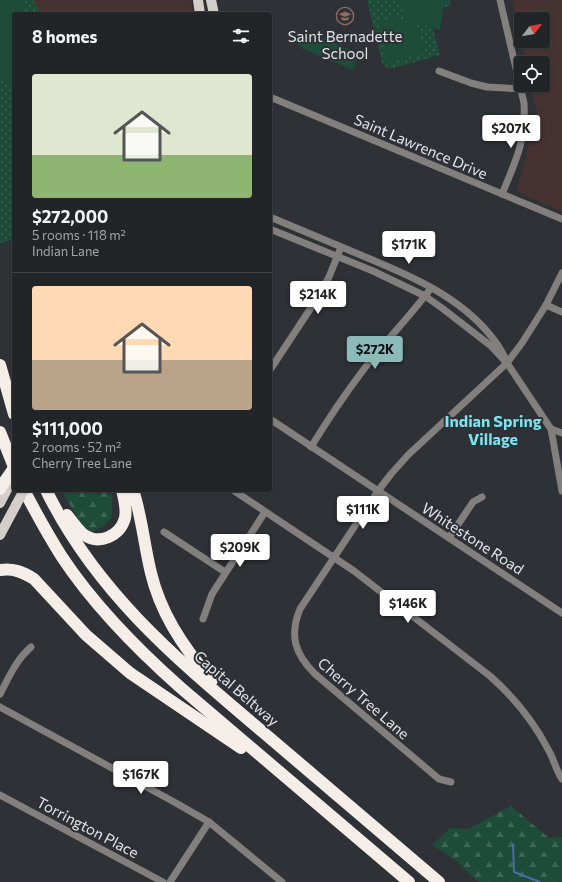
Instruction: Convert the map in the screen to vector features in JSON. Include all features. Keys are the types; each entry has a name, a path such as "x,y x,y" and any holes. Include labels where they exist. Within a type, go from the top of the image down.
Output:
{"highway":[{"path":"0,365 12,407"},
{"path":"0,432 12,463"},
{"path":"0,449 8,482"},
{"path":"8,482 12,473"},
{"path":"24,492 42,525 79,581 122,632 176,683 409,882"},
{"path":"49,492 82,534 91,539 101,539 110,537 117,532 122,525 126,516 122,492"},
{"name":"Capital Beltway","path":"49,492 59,514 78,546 112,592 151,634 248,720 439,882"},
{"path":"134,492 142,523 154,586 170,623 196,662 248,720"},
{"path":"0,570 16,570 25,573 34,579 86,635 114,660 286,778"}],"main road":[{"path":"198,0 200,12"},
{"path":"211,0 214,12"},
{"path":"0,503 8,482"},
{"path":"0,534 22,492"}],"street":[{"path":"500,0 514,62"},
{"path":"439,71 471,83 487,87 514,89"},
{"path":"502,194 518,156 523,134 525,115 521,92"},
{"name":"Saint Lawrence Drive","path":"272,98 562,219"},
{"path":"272,218 405,274 439,292 472,316 484,327 503,351 507,363"},
{"path":"272,230 374,272 424,296 460,321 491,346 507,363 551,429 562,490"},
{"path":"272,367 320,294 341,247"},
{"name":"Cherry Tree Lane","path":"451,782 439,779 305,664 300,655 294,637 296,618 300,609 378,491 408,455 507,363 522,343 546,305 562,273"},
{"path":"311,447 361,372 430,288"},
{"path":"546,305 562,312"},
{"name":"Whitestone Road","path":"272,420 562,612"},
{"path":"551,429 562,433"},
{"path":"236,492 354,571 465,656 505,689 538,730 562,779"},
{"path":"449,538 473,502 482,496"},
{"path":"203,619 212,594 265,512"},
{"path":"164,532 226,572"},
{"path":"0,694 14,667 24,653 31,648"},
{"path":"0,708 209,822 282,882"},
{"name":"Torrington Place","path":"0,794 163,882"},
{"path":"170,882 209,822"}],"shaded area":[{"path":"0,0 191,0 193,12 12,12 12,233 0,226"},
{"path":"512,0 562,0 562,212 517,191 537,113 532,92 550,92 550,56 524,56 523,48 550,48 550,12 515,12"}],"green space":[{"path":"0,0 33,0 40,12 12,12 12,240 0,243"},
{"path":"0,0 19,0 26,12 12,12 12,91 0,71"},
{"path":"367,0 450,0 450,6 428,10 440,55 394,68 387,68 382,63"},
{"path":"398,0 444,0 440,30 409,22"},
{"path":"545,9 546,12 532,12"},
{"path":"398,17 418,28 425,53 386,63 378,21"},
{"path":"306,30 359,54 353,70 299,47"},
{"path":"63,492 112,492 112,517 104,526 92,532 81,525"},
{"path":"511,806 549,838 562,837 562,882 478,882 455,860 432,845 450,828 468,829"}],"waterway":[{"path":"513,844 514,872 540,882"}],"place":[{"name":"Saint Bernadette School","path":"345,16"}],"district":[{"name":"Indian Spring Village","path":"493,429"}]}
